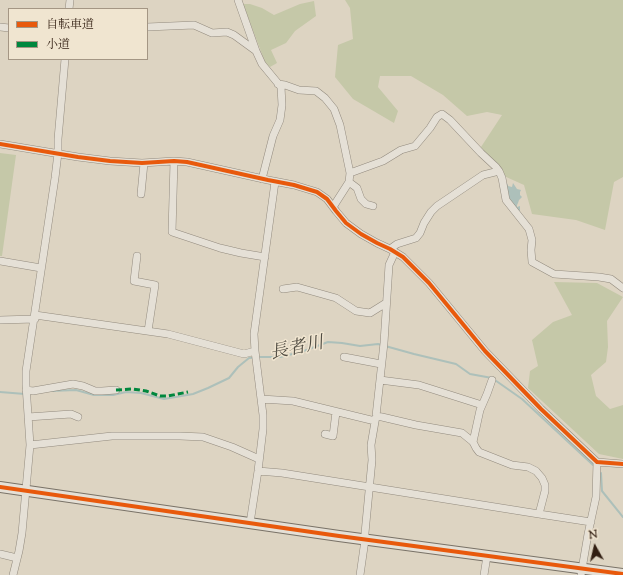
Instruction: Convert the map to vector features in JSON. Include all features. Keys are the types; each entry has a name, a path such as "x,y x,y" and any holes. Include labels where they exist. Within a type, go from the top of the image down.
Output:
{"street":[{"path":"238,0 262,64 280,87 282,105 280,120 272,142 262,179"},
{"path":"148,27 194,25 212,33 227,32 234,35 256,51"},
{"path":"13,575 22,533 30,445 26,371 58,153 65,60"},
{"path":"278,84 299,90 316,91 326,98 334,108 340,125 350,173 350,182 333,207"},
{"path":"350,173 383,161 401,150 415,146 437,117 442,114 450,120 499,171 502,178 506,200 529,229 532,240 532,262 554,274 611,279 623,288"},
{"path":"0,144 110,161 144,163 174,160 294,185 317,192 327,199 346,223 361,234 393,250 403,257 429,284 485,351 522,390 597,462 623,464"},
{"path":"174,160 172,232 220,248 241,253 265,256"},
{"path":"141,194 144,163"},
{"path":"360,575 366,540 365,533 372,460 371,445 376,419 384,346 389,265 393,250 397,244 416,238 431,212 437,206 483,175 499,171"},
{"path":"250,523 263,429 263,415 255,355 254,334 275,182"},
{"path":"350,182 357,188 361,199 366,204 374,206"},
{"path":"138,256 134,281 155,285 148,331"},
{"path":"0,261 41,268"},
{"path":"283,289 297,287 336,298 356,311 370,313 386,303"},
{"path":"0,320 35,317 148,331 168,334 244,354 255,355"},
{"path":"344,357 381,364"},
{"path":"380,380 419,385 482,405"},
{"path":"473,442 480,410 492,380"},
{"path":"26,393 73,384 95,391 116,390"},
{"path":"261,399 293,400 336,412 376,419 382,417 462,433 473,442 479,452 512,465 528,467 536,471 545,484 540,514"},
{"path":"325,434 334,436 336,412"},
{"path":"28,417 71,414 78,417"},
{"path":"30,445 112,436 203,437 232,447 259,459"},
{"path":"582,572 596,497 597,462"},
{"path":"258,471 282,473 591,522"},
{"path":"0,487 487,556 582,572 623,574"},
{"path":"0,554 17,558"},
{"path":"484,575 487,556"}],"green space":[{"path":"345,0 623,0 623,177 614,182 605,230 576,220 532,214 524,185 504,176 481,147 502,115 487,112 467,116 443,95 411,76 380,76 378,87 398,111 394,123 353,99 335,77 338,45 353,39 350,8"},
{"path":"314,1 316,16 295,31 286,43 271,50 277,63 270,67 265,62 243,4 250,4 262,8 274,15 300,4"},
{"path":"0,153 16,155 2,256 0,256"},
{"path":"554,282 597,283 623,297 607,321 608,347 606,362 591,375 596,396 610,409 623,405 623,459 599,454 528,388 530,371 538,366 532,340 553,322 572,315"}],"shaded area":[{"path":"505,182 508,186 512,187 513,183 517,189 521,190 520,195 522,197 517,205 517,207 520,206 519,212 508,199"}],"waterway":[{"name":"長者川","path":"51,391 76,390 94,395 113,395 126,392 141,393 164,399 193,394 229,378 238,367 249,358 280,357 301,352 328,342 360,346 378,344 456,364 470,374 492,378 522,399 593,465"},
{"name":"長者川","path":"0,392 25,394"},
{"name":"長者川","path":"601,473 602,491 623,517"}],"marked path":[{"path":"116,390 133,389 146,391 160,396 188,392"}],"cycle path":[{"path":"0,144 110,161 142,163 174,161 187,162 294,185 317,192 327,199 346,223 361,234 403,257 429,283 485,351 541,409 597,462 623,464"},
{"path":"0,487 339,536 623,574"}]}
